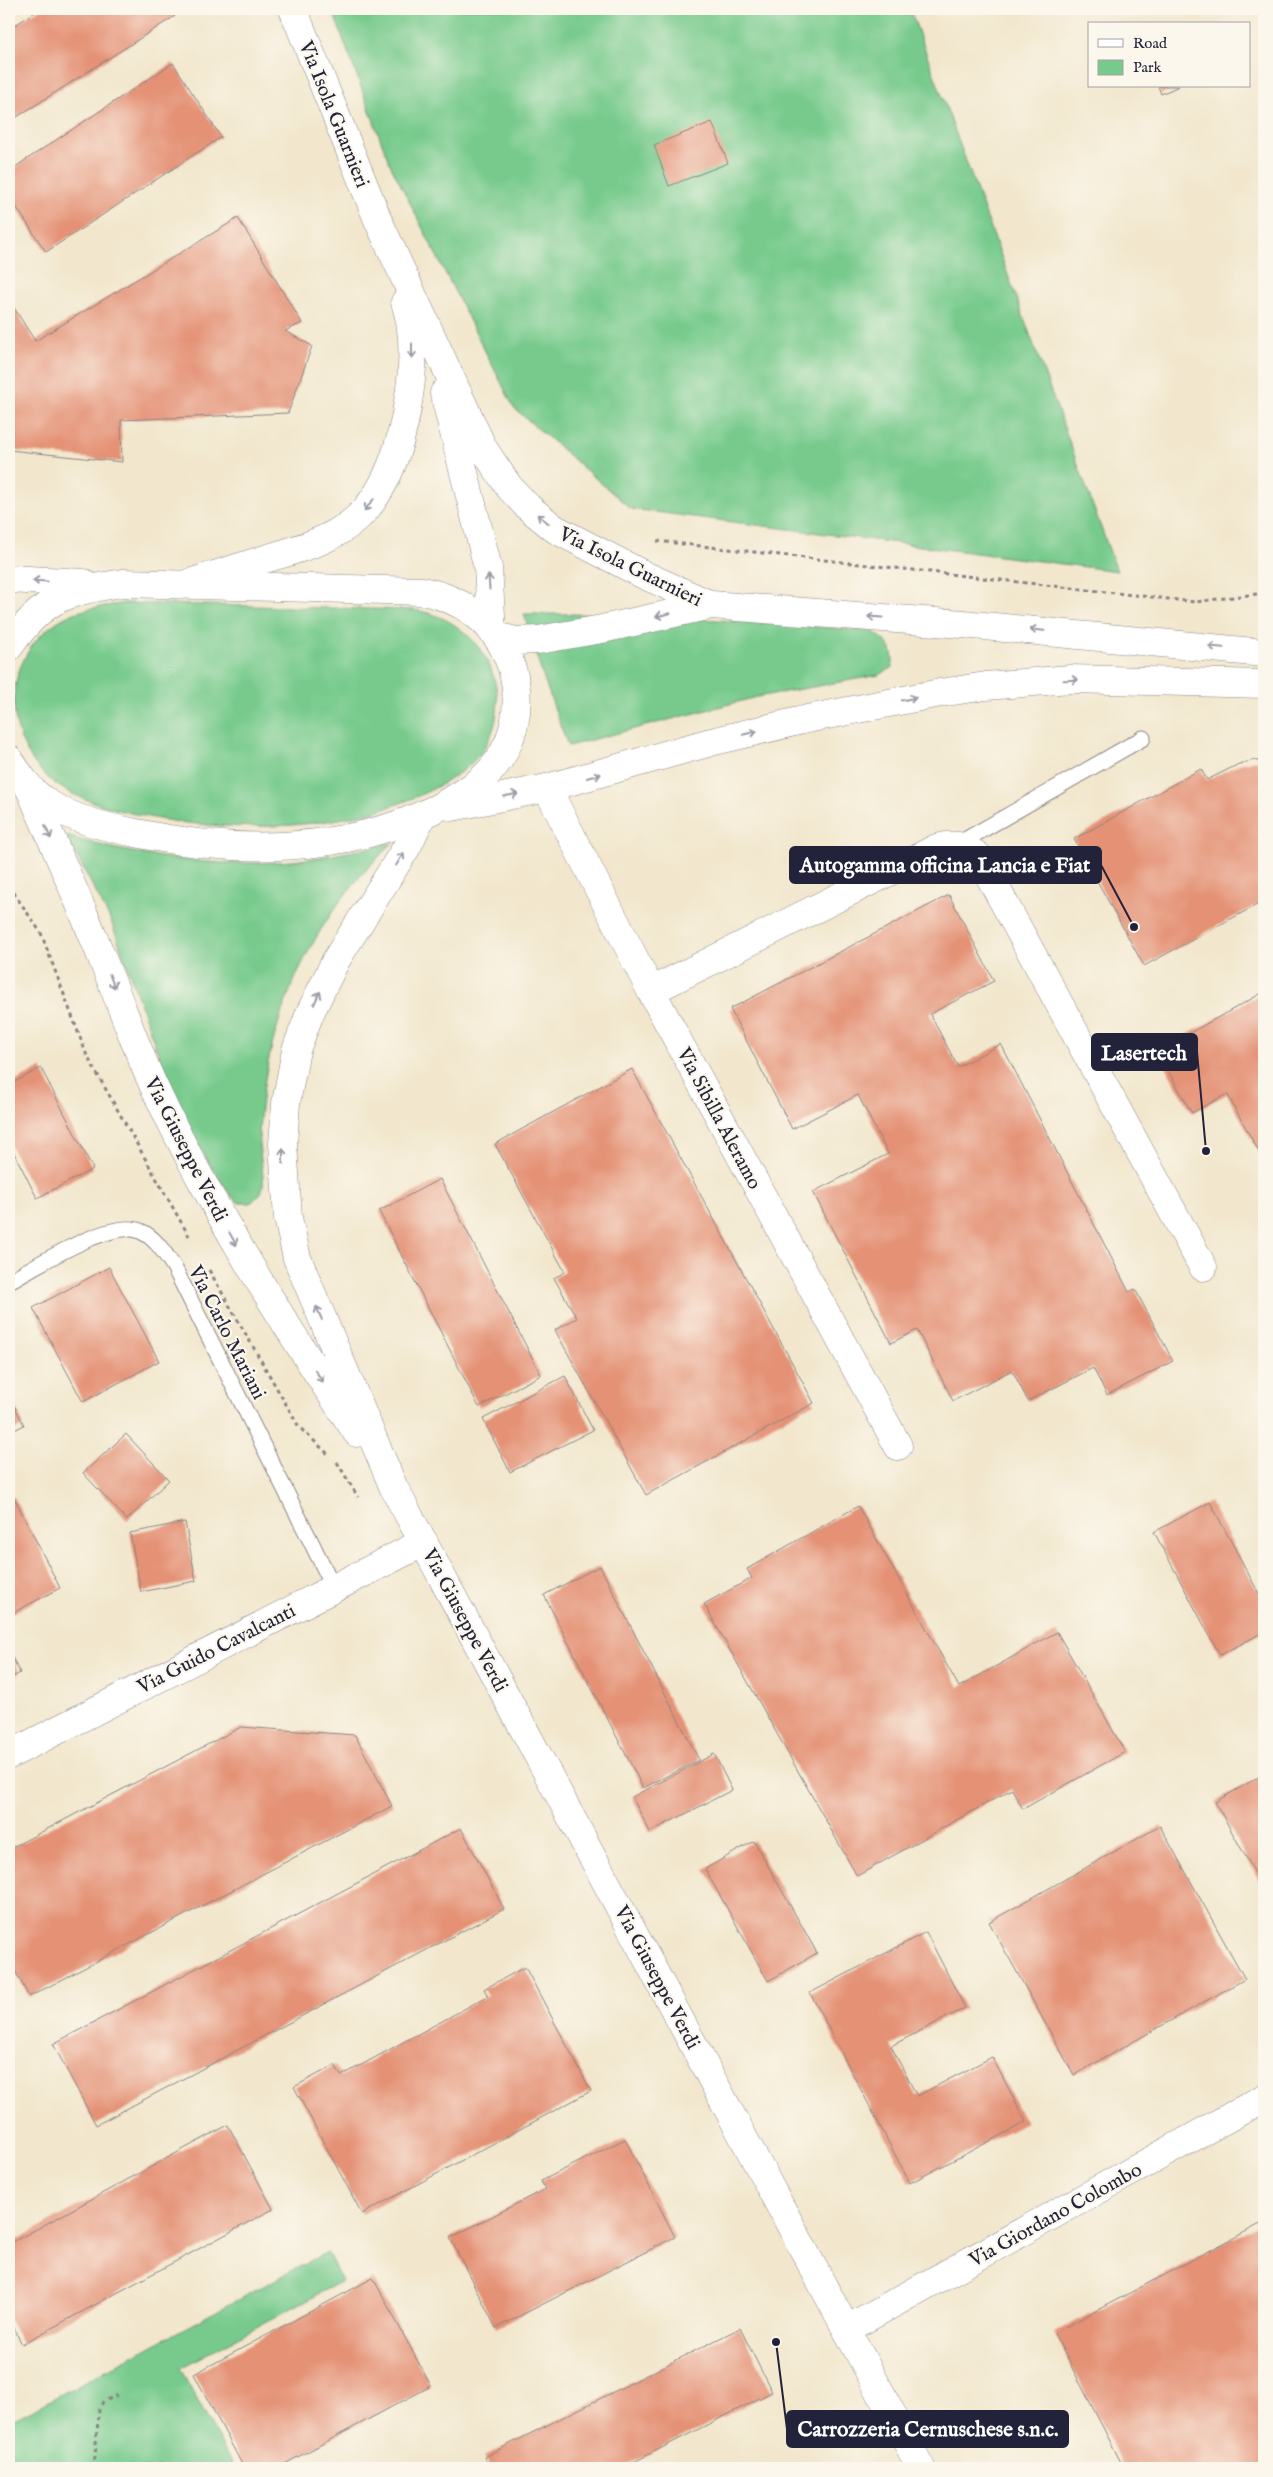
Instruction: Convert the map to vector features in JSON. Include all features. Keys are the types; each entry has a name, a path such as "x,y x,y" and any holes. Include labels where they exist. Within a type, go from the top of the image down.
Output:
{"street":[{"name":"Via Isola Guarnieri","path":"293,9 378,220 426,326 483,448 510,487 528,507 555,528 644,576 711,605"},
{"name":"Via Isola Guarnieri","path":"185,584 320,541 354,520 378,493 394,459 403,429 409,397 412,345 407,306 378,220"},
{"name":"Via Isola Guarnieri","path":"426,326 488,568 494,633"},
{"path":"9,579 422,591 456,601 475,613 494,633 508,657 515,678 516,711 511,735 500,759 483,780 463,794 425,813 368,833 312,843 255,847 205,845 137,834 83,819 51,805 17,776"},
{"path":"9,647 35,614 56,599 83,590 124,583"},
{"path":"494,633 516,641 538,640 602,629 711,605 1005,628 1264,652"},
{"path":"425,813 547,788 711,742 815,717 986,686 1087,679 1264,684"},
{"name":"Via Giuseppe Verdi","path":"17,776 106,967 155,1089 191,1162 239,1250 297,1344 394,1486"},
{"name":"Via Sibilla Aleramo","path":"547,788 651,991 898,1446"},
{"name":"Via Giuseppe Verdi","path":"425,813 404,852 336,960 310,1013 296,1050 289,1082 283,1144 288,1218 297,1258 394,1486 921,2468"},
{"path":"651,991 937,848 958,844 969,849 979,857 1203,1267"},
{"name":"Via Guido Cavalcanti","path":"9,1754 424,1542"},
{"name":"Via Giordano Colombo","path":"846,2329 1264,2098"}],"lane":[{"path":"958,844 1143,738"},
{"name":"Via Carlo Mariani","path":"9,1281 106,1231 128,1228 139,1230 156,1242 174,1267 334,1588"}],"path":[{"path":"647,538 665,544 1195,602 1264,593"},
{"path":"9,886 41,933 87,1056 190,1238"},
{"path":"205,1263 299,1427 339,1464 361,1501"},
{"path":"94,2468 99,2408 103,2402 117,2395"}],"green space":[{"path":"332,9 910,9 1117,571 631,509 514,408 389,162"},
{"path":"125,603 413,610 441,617 464,632 482,652 493,675 497,700 494,726 483,750 462,771 433,789 401,803 330,821 256,827 187,823 117,810 81,798 53,782 36,764 23,744 16,722 14,699 17,676 26,655 40,636 60,620 91,608"},
{"path":"524,614 741,621 871,631 881,637 889,646 893,662 892,668 879,675 757,697 568,746 540,668"},
{"path":"66,836 149,855 206,862 234,863 291,861 393,843 338,904 316,938 297,974 282,1012 271,1051 263,1091 259,1140 263,1186 261,1193 251,1203 239,1203 232,1197 212,1169 197,1142 164,1070 111,921"},
{"path":"327,2252 342,2281 180,2368 234,2468 9,2468 9,2422"}],"building":[{"path":"40,9 170,9 175,16 9,122 9,29"},
{"path":"173,63 221,137 46,252 9,196 9,171"},
{"path":"1159,88 1174,88 1161,94"},
{"path":"712,122 728,163 669,186 654,145"},
{"path":"238,218 302,323 285,331 312,346 288,413 121,420 122,462 9,450 9,300 35,341"},
{"path":"1255,760 1264,764 1264,901 1144,966 1074,839 1201,769 1207,780 1239,764"},
{"path":"949,895 994,981 930,1014 958,1067 1001,1044 1129,1292 1135,1289 1173,1361 1107,1395 1093,1368 1028,1401 1012,1370 953,1401 917,1330 891,1343 813,1192 888,1154 858,1095 792,1129 730,1009"},
{"path":"1264,992 1264,1161 1227,1094 1192,1113 1157,1051"},
{"path":"41,1068 93,1169 37,1198 9,1143 9,1085"},
{"path":"632,1069 814,1403 646,1495 555,1330 577,1318 554,1278 565,1272 495,1144"},
{"path":"440,1179 541,1375 479,1407 379,1211"},
{"path":"109,1267 159,1361 83,1402 33,1308"},
{"path":"565,1376 593,1430 510,1472 483,1419"},
{"path":"9,1395 24,1425 9,1433"},
{"path":"126,1434 169,1480 127,1520 83,1473"},
{"path":"14,1497 60,1588 9,1615 9,1500"},
{"path":"1210,1502 1264,1603 1264,1632 1220,1655 1154,1532"},
{"path":"858,1506 959,1687 1057,1632 1125,1752 1023,1809 1012,1789 857,1876 704,1604 752,1578 747,1569"},
{"path":"185,1522 196,1581 141,1592 130,1533"},
{"path":"600,1566 699,1760 643,1788 544,1595"},
{"path":"9,1651 20,1673 9,1679"},
{"path":"241,1727 355,1735 392,1806 29,1997 9,1959 9,1849"},
{"path":"714,1754 732,1790 650,1832 632,1797"},
{"path":"1264,1774 1264,1889 1215,1802"},
{"path":"1160,1826 1245,1979 1074,2075 989,1922"},
{"path":"461,1828 504,1909 96,2125 53,2044"},
{"path":"754,1841 817,1953 768,1981 705,1869"},
{"path":"926,1932 965,2008 891,2046 917,2096 992,2057 1026,2122 910,2183 810,1993"},
{"path":"525,1967 591,2091 362,2214 294,2087 335,2065 341,2076 488,1996 484,1989"},
{"path":"228,2125 273,2209 22,2344 9,2320 9,2244"},
{"path":"625,2139 675,2237 496,2328 450,2238 545,2189 541,2181"},
{"path":"1264,2222 1264,2468 1124,2468 1054,2333"},
{"path":"373,2278 431,2386 277,2468 244,2468 194,2374"},
{"path":"740,2328 772,2392 622,2468 490,2468 484,2457"}],"place":[{"name":"Autogamma officina Lancia e Fiat","path":"1134,927"},
{"name":"Lasertech","path":"1206,1151"},
{"name":"Carrozzeria Cernuschese s.n.c.","path":"776,2342"}]}
